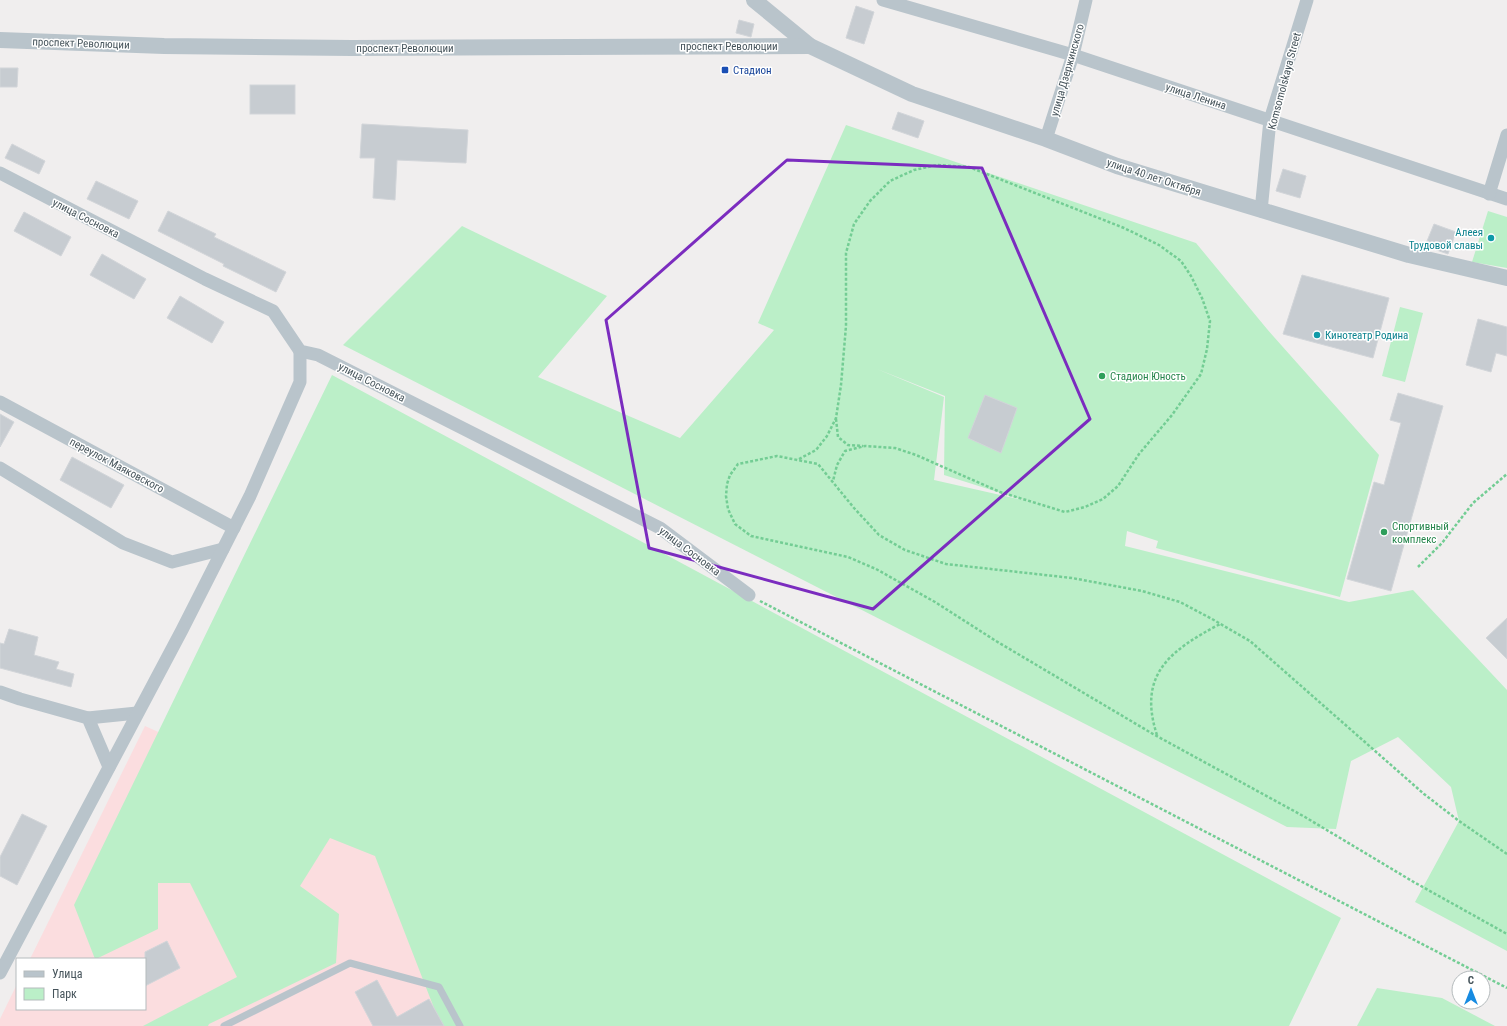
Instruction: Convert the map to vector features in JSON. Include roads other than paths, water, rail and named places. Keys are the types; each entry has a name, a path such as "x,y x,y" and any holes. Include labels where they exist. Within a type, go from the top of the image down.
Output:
{"street":[{"path":"754,0 810,46"},
{"name":"улица Ленина","path":"883,0 1073,54 1507,200"},
{"name":"улица Дзержинского","path":"1046,139 1073,54 1086,0"},
{"name":"Komsomolskaya Street","path":"1261,210 1270,120 1307,0"},
{"name":"проспект Революции","path":"0,40 164,46 337,48 810,46"},
{"name":"улица 40 лет Октября","path":"810,46 912,94 1046,139 1117,166 1409,255 1507,278"},
{"path":"1489,194 1507,135"},
{"name":"улица Сосновка","path":"0,173 198,275 273,311 300,351 318,355 660,528 749,595"},
{"path":"0,973 182,630 250,496 300,382 300,351"},
{"name":"переулок Маяковского","path":"0,402 234,528"},
{"path":"0,468 123,542 172,562 223,549"},
{"path":"0,692 20,700 88,718 137,713"},
{"path":"88,718 109,767"}],"lane":[{"path":"224,1026 350,963 439,987 460,1026"}],"place":[{"name":"Стадион","path":"725,70"},
{"name":"Алеея Трудовой славы","path":"1491,238"},
{"name":"Кинотеатр Родина","path":"1317,335"},
{"name":"Стадион Юность","path":"1102,376"},
{"name":"Спортивный комплекс","path":"1384,532"}]}
